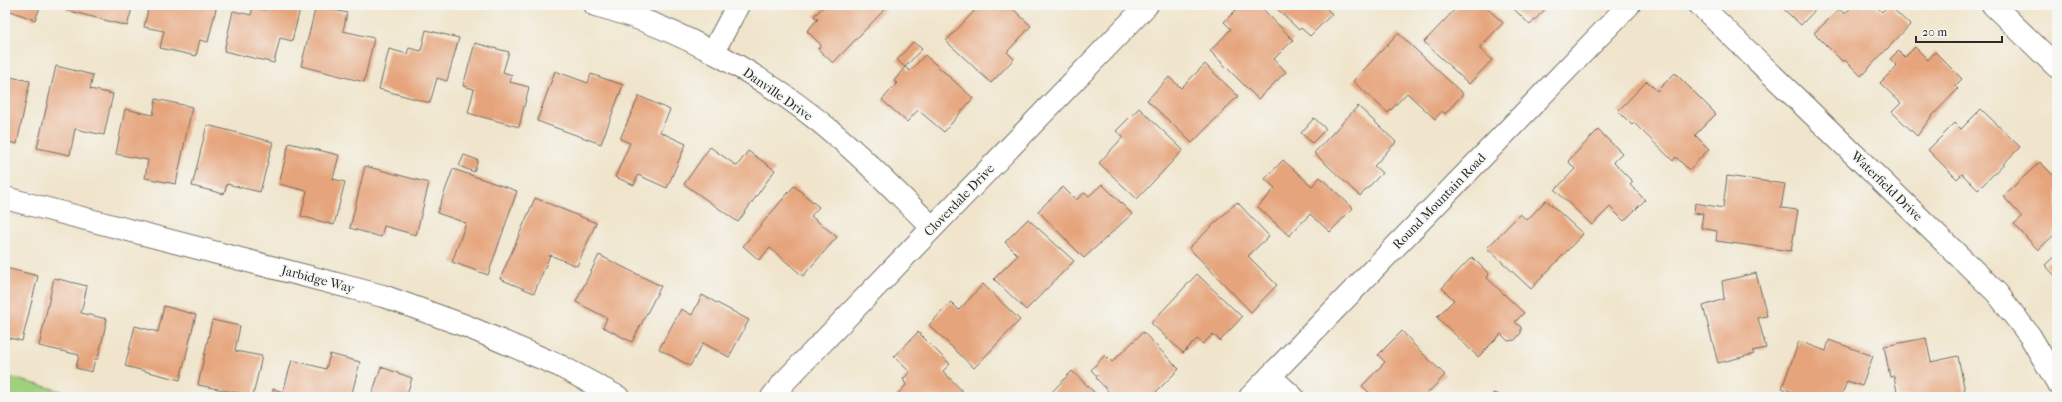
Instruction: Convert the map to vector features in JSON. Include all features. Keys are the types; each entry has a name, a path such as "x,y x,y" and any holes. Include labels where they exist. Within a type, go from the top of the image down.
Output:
{"street":[{"name":"Danville Drive","path":"595,5 659,27 713,52 789,98 838,137 932,227"},
{"path":"713,52 738,5"},
{"name":"Cloverdale Drive","path":"772,397 784,381 1147,5"},
{"name":"Round Mountain Road","path":"1250,397 1628,5"},
{"name":"Waterfield Drive","path":"1700,5 1997,293 2030,336 2057,382"},
{"path":"1993,5 2057,67"},
{"name":"Jarbidge Way","path":"5,198 384,296 473,329 560,366 618,397"},
{"path":"1270,376 1293,397"}],"green space":[{"path":"5,376 85,397 5,397"}],"building":[{"path":"5,5 41,5 35,20 5,9"},
{"path":"67,5 133,5 127,26 66,10"},
{"path":"149,5 217,5 208,42 200,40 196,56 160,48 164,31 144,27"},
{"path":"266,5 301,5 292,41 280,38 274,63 224,51 233,11 251,15 253,7 265,10"},
{"path":"825,5 889,5 833,63 818,49 821,45 807,31 818,19 814,16"},
{"path":"980,5 1009,5 1031,26 1007,52 1014,59 991,83 946,41"},
{"path":"1241,5 1259,5 1293,40 1274,59 1286,72 1258,99 1210,51 1231,29 1224,22"},
{"path":"1273,5 1323,5 1332,14 1310,36 1301,28 1299,30"},
{"path":"1459,5 1484,5 1503,23 1479,48 1492,60 1469,84 1424,42"},
{"path":"1510,5 1549,5 1530,25"},
{"path":"1779,5 1820,5 1801,25"},
{"path":"1854,5 1875,5 1882,12 1889,5 1910,25 1861,76 1845,60 1843,62 1814,33 1840,9 1844,14"},
{"path":"316,6 347,13 343,31 374,38 364,82 301,66"},
{"path":"426,30 459,38 447,81 437,78 430,103 379,89 389,49 407,54 409,48 421,51"},
{"path":"1398,33 1463,94 1445,114 1442,111 1435,119 1407,93 1388,113 1353,81"},
{"path":"913,42 922,49 905,67 897,60"},
{"path":"475,43 509,52 503,72 512,75 510,82 529,87 519,127 468,113 474,89 463,86"},
{"path":"1915,47 1928,60 1935,52 1962,79 1955,86 1958,89 1932,116 1917,136 1892,112 1901,103 1880,83 1897,66 1890,59 1898,51 1905,57"},
{"path":"925,55 973,98 944,132 918,110 907,122 882,100 897,83 894,81 905,67 910,71"},
{"path":"1205,64 1238,96 1192,143 1147,100 1169,77 1181,88"},
{"path":"56,66 93,75 90,89 113,94 104,135 75,129 70,155 37,148"},
{"path":"555,71 588,83 591,74 623,85 601,144 537,121"},
{"path":"1675,73 1716,114 1695,135 1709,149 1689,170 1676,157 1673,161 1634,123 1632,125 1618,111 1647,81 1657,91"},
{"path":"5,76 30,81 17,144 5,141"},
{"path":"639,96 670,110 660,132 686,144 667,188 638,175 634,185 615,177 630,143 620,139"},
{"path":"156,99 192,107 176,184 145,178 148,160 116,154 125,109 153,115"},
{"path":"1358,106 1396,142 1374,166 1382,173 1360,196 1314,153"},
{"path":"1139,108 1183,150 1137,199 1099,163 1123,137 1116,131"},
{"path":"1981,109 2020,147 1978,190 1962,174 1957,179 1928,150 1955,123 1961,129"},
{"path":"1314,118 1326,129 1312,143 1301,133"},
{"path":"207,125 273,142 260,192 227,184 224,194 192,186"},
{"path":"1598,130 1622,153 1613,162 1633,182 1630,185 1645,200 1624,221 1610,207 1592,225 1555,190 1575,169 1568,161"},
{"path":"289,143 339,155 333,179 345,182 334,225 301,216 307,191 279,184"},
{"path":"710,147 737,166 748,151 775,170 738,222 684,184"},
{"path":"464,155 478,160 474,172 459,166"},
{"path":"1283,160 1312,186 1320,177 1353,208 1330,232 1310,214 1289,236 1258,207 1275,188 1265,179"},
{"path":"2040,162 2057,179 2057,229 2054,232 2055,234 2038,250 2014,224 2022,217 2003,196"},
{"path":"365,166 429,183 416,235 384,226 381,237 350,228"},
{"path":"453,169 517,191 488,275 452,262 466,223 437,213"},
{"path":"1727,176 1785,184 1781,208 1798,210 1791,251 1716,241 1717,231 1701,228 1703,213 1694,214 1695,203 1723,208"},
{"path":"1102,184 1132,214 1084,258 1038,211 1063,187 1076,200 1084,193 1089,196"},
{"path":"794,186 819,207 811,216 837,237 803,276 770,248 759,260 743,246"},
{"path":"535,198 596,223 577,266 550,255 534,293 500,279"},
{"path":"1546,200 1583,234 1531,289 1487,248 1520,214 1527,220"},
{"path":"1237,202 1269,236 1248,256 1277,285 1251,312 1189,248"},
{"path":"1028,219 1074,261 1026,310 994,279 1018,255 1005,242"},
{"path":"2057,254 2057,278 2045,265"},
{"path":"599,255 661,286 632,342 603,327 607,318 576,302"},
{"path":"1472,257 1489,274 1486,277 1524,313 1515,322 1521,327 1521,333 1515,340 1508,341 1501,334 1478,357 1437,317 1454,300 1442,288"},
{"path":"6,268 38,276 22,341 5,337"},
{"path":"1756,273 1767,316 1758,318 1766,348 1752,351 1754,354 1718,363 1703,306 1724,299 1722,281"},
{"path":"1197,274 1242,317 1220,341 1213,334 1203,344 1197,339 1183,353 1151,323"},
{"path":"54,278 87,286 81,313 107,319 98,359 95,359 92,372 76,368 79,355 39,346"},
{"path":"983,284 1020,320 974,368 929,325 951,302 959,310"},
{"path":"702,295 749,320 729,357 703,343 690,366 659,349 681,309 692,315"},
{"path":"164,306 196,315 180,380 125,366 135,326 158,332"},
{"path":"212,320 240,326 235,351 262,356 253,396 198,385"},
{"path":"1402,331 1413,344 1445,375 1424,397 1374,397 1362,386 1385,362 1378,355"},
{"path":"918,332 950,364 943,371 968,397 895,397 906,385 903,379 910,372 894,357"},
{"path":"1143,332 1179,369 1156,392 1161,397 1114,397 1096,378 1097,376 1091,370 1105,355 1112,362"},
{"path":"1926,338 1931,362 1958,356 1966,397 1898,397 1894,376 1890,377 1884,346"},
{"path":"1829,340 1873,356 1862,386 1847,381 1841,397 1806,397 1782,388 1799,341 1826,351"},
{"path":"330,354 360,362 351,397 272,396 273,389 283,392 292,360 326,369"},
{"path":"381,367 412,378 407,394 415,397 371,397"},
{"path":"1072,371 1099,397 1047,397"},
{"path":"1493,393 1505,397 1492,397"}]}
